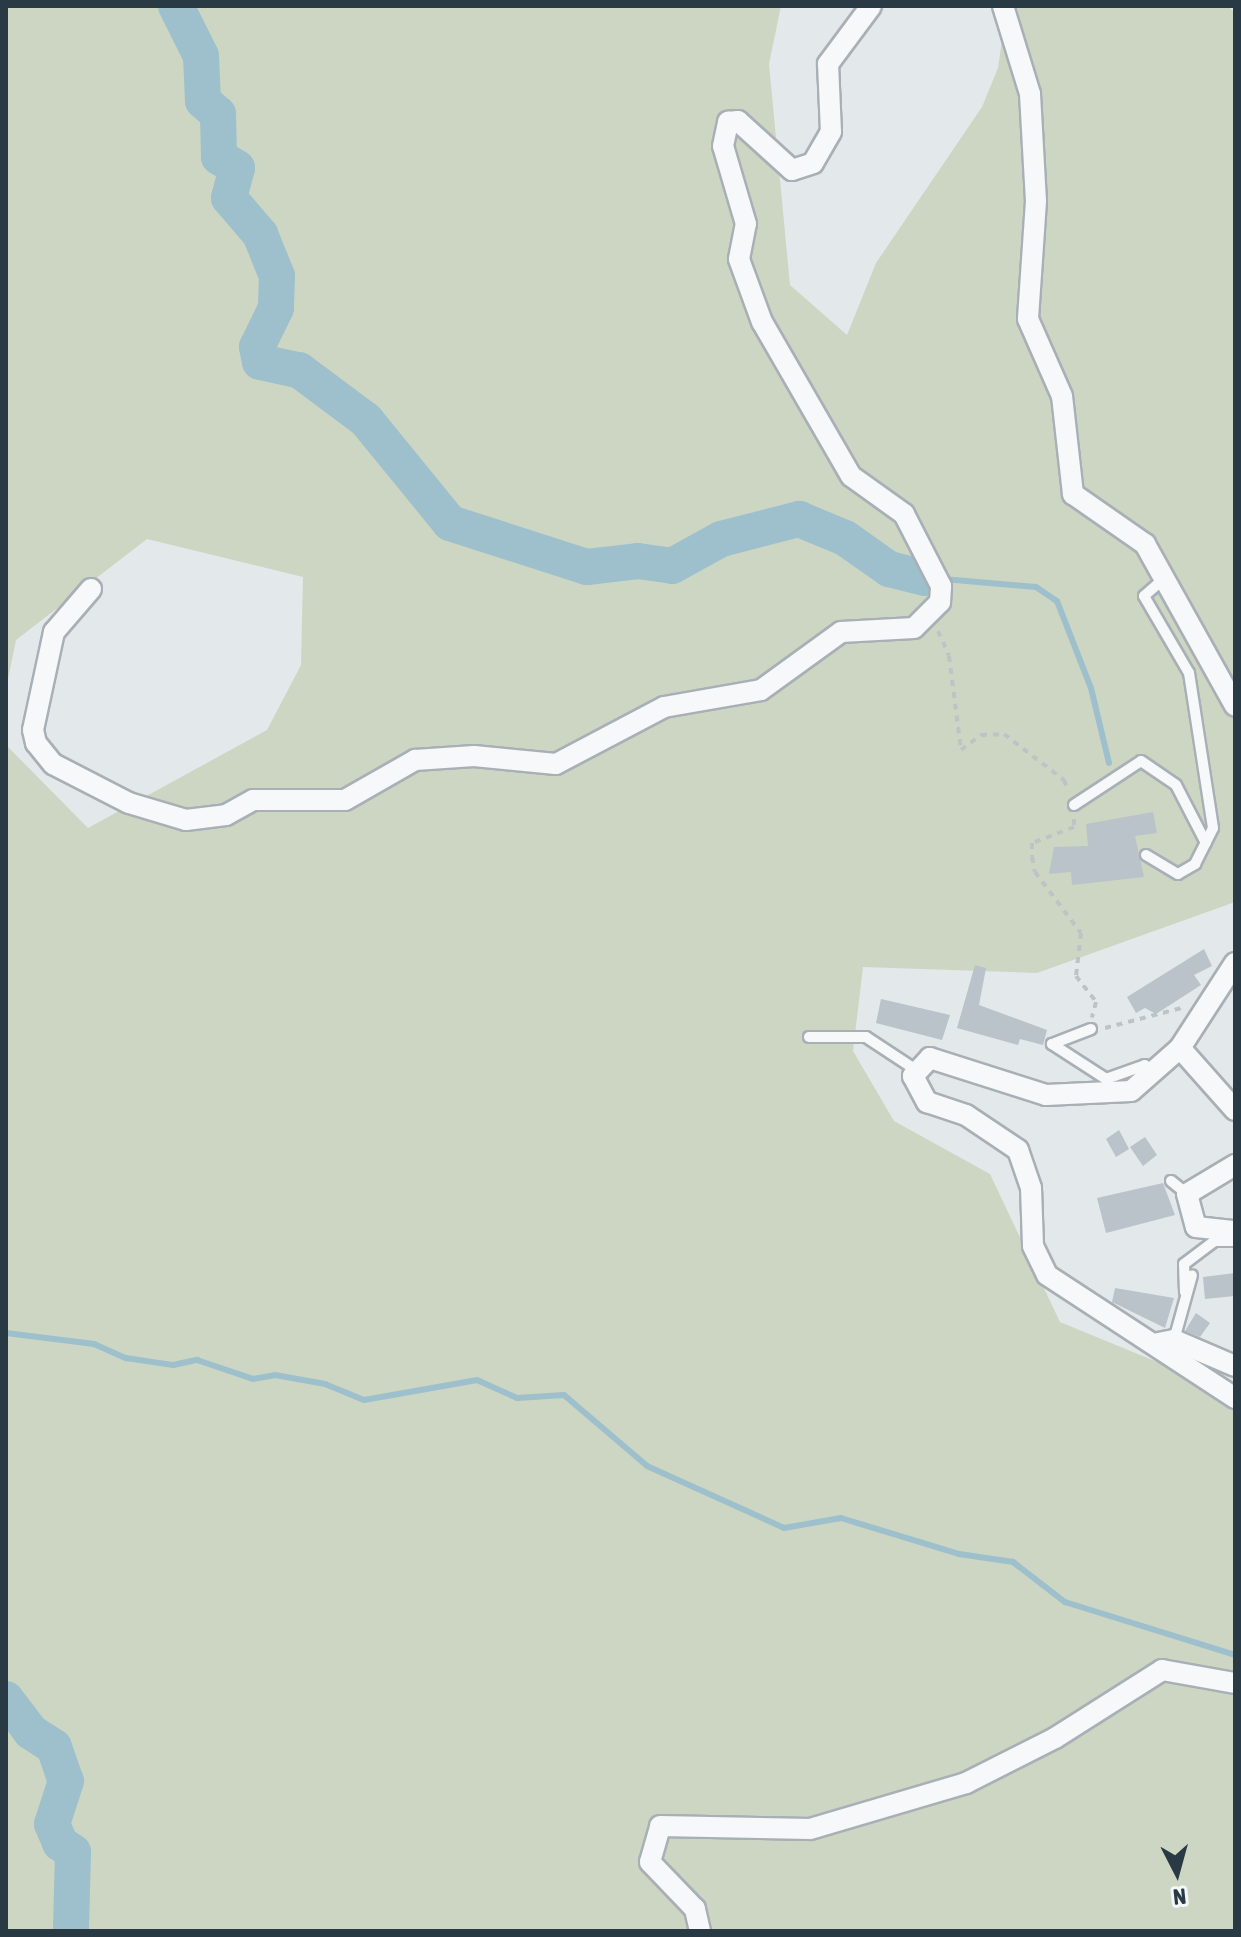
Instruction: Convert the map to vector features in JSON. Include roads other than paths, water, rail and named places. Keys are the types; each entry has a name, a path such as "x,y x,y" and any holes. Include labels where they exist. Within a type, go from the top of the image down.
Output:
{"street":[{"path":"91,589 54,632 33,730 36,743 53,764 104,790 186,820 226,815 253,800 345,800 415,760 474,756 556,764 664,707 761,690 841,632 914,628 940,602 941,586 904,514 851,476 762,322 739,259 746,224 723,146 728,122 738,121 792,170 813,163 831,132 828,64 871,6"},
{"path":"1003,6 1030,94 1036,201 1028,319 1062,396 1073,494 1145,544 1165,578 1183,621 1235,706"},
{"path":"1235,963 1212,994 1180,1048 1131,1091 1046,1095 930,1058 916,1070 915,1089 927,1102 966,1115 1018,1150 1031,1188 1033,1246 1047,1275 1122,1327 1235,1366"},
{"path":"1180,1048 1235,1110"},
{"path":"1230,1171 1179,1188 1196,1227 1235,1231"},
{"path":"1166,1342 1235,1398"},
{"path":"700,1931 695,1909 650,1862 660,1826 810,1829 966,1783 1055,1738 1162,1670 1235,1683"}],"lane":[{"path":"1146,855 1178,874 1195,864 1213,828 1210,778 1189,673 1144,596 1165,578"},
{"path":"1074,805 1141,761 1176,785 1206,843"},
{"path":"1091,1029 1052,1044 1106,1079 1145,1065 1153,1074"},
{"path":"809,1037 866,1037 916,1070"},
{"path":"1185,1292 1184,1264 1215,1241 1235,1241"},
{"path":"1166,1342 1192,1275"}],"waterway":[{"path":"176,6 201,56 203,101 218,114 219,157 237,168 229,198 260,234 277,276 276,308 257,347 260,362 299,370 366,420 450,523 587,567 638,561 672,566 721,539 799,519 845,538 889,569 925,578"},
{"path":"943,579 1036,587 1057,601 1091,688 1109,763"},
{"path":"6,1333 94,1344 126,1358 173,1365 197,1360 253,1379 275,1375 325,1384 364,1400 477,1380 517,1398 564,1395 647,1466 784,1528 841,1518 959,1554 1013,1562 1065,1602 1235,1655"},
{"path":"6,1699 31,1732 54,1747 66,1781 52,1824 60,1843 73,1852 71,1931"}]}
